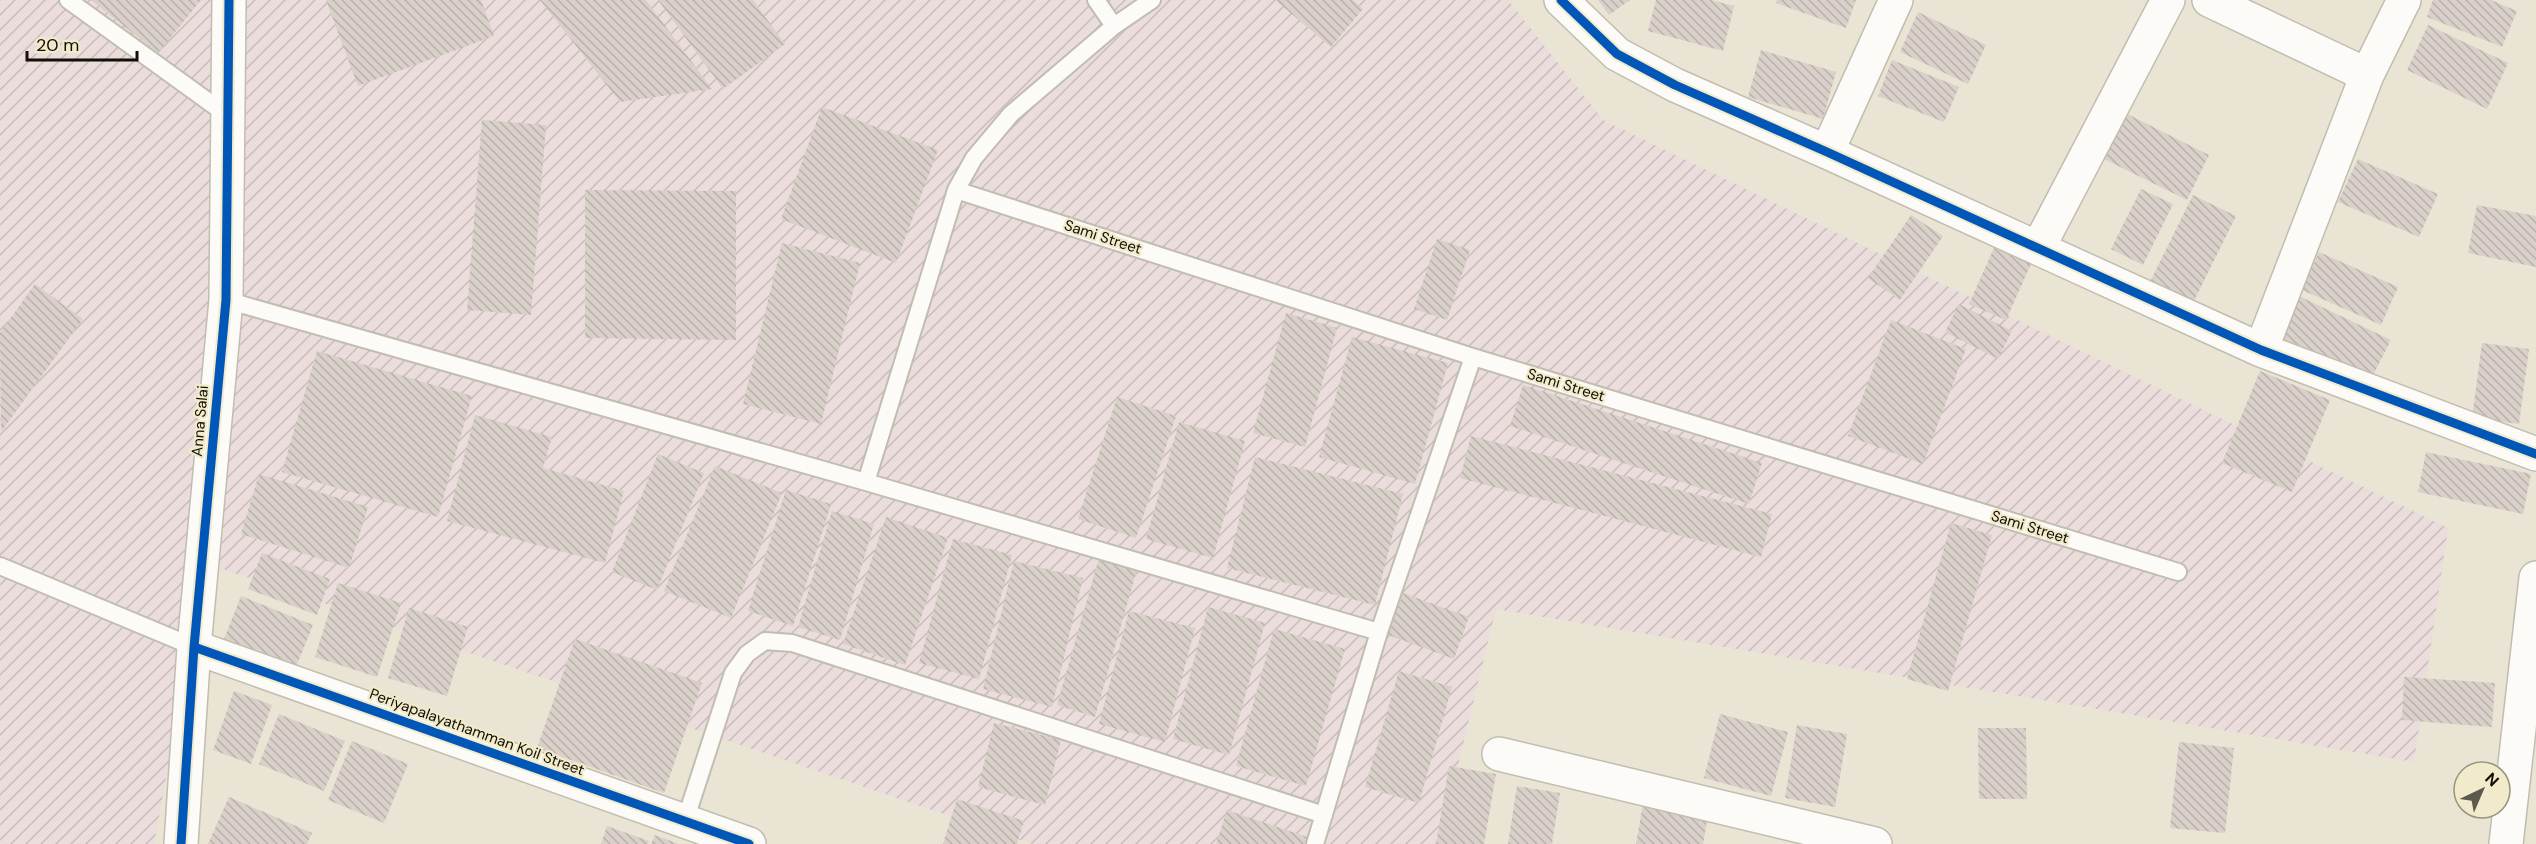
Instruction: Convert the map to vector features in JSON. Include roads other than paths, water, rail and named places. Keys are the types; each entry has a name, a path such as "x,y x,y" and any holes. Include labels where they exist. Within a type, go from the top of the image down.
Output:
{"street":[{"name":"Anna Salai","path":"181,844 194,647 226,300 230,0"},
{"path":"1561,0 1617,54 1675,85 2261,350 2536,454"},
{"path":"1827,152 1896,0"},
{"path":"2038,248 2168,0"},
{"path":"2209,0 2367,75"},
{"path":"2261,350 2367,75 2404,0"},
{"path":"2506,844 2536,578"},
{"name":"Periyapalayathamman Koil Street","path":"194,647 749,844"},
{"path":"1499,754 1875,844"}],"lane":[{"path":"68,0 227,115"},
{"path":"1096,0 1114,27"},
{"path":"866,482 956,190 974,158 1011,114 1114,27 1152,0"},
{"name":"Sami Street","path":"956,190 1473,357 2178,572"},
{"path":"226,300 866,482 1379,632"},
{"path":"1315,844 1379,632 1473,357"},
{"path":"0,566 194,647"},
{"path":"685,821 734,673 747,654 765,641 792,643 1324,814"}]}
